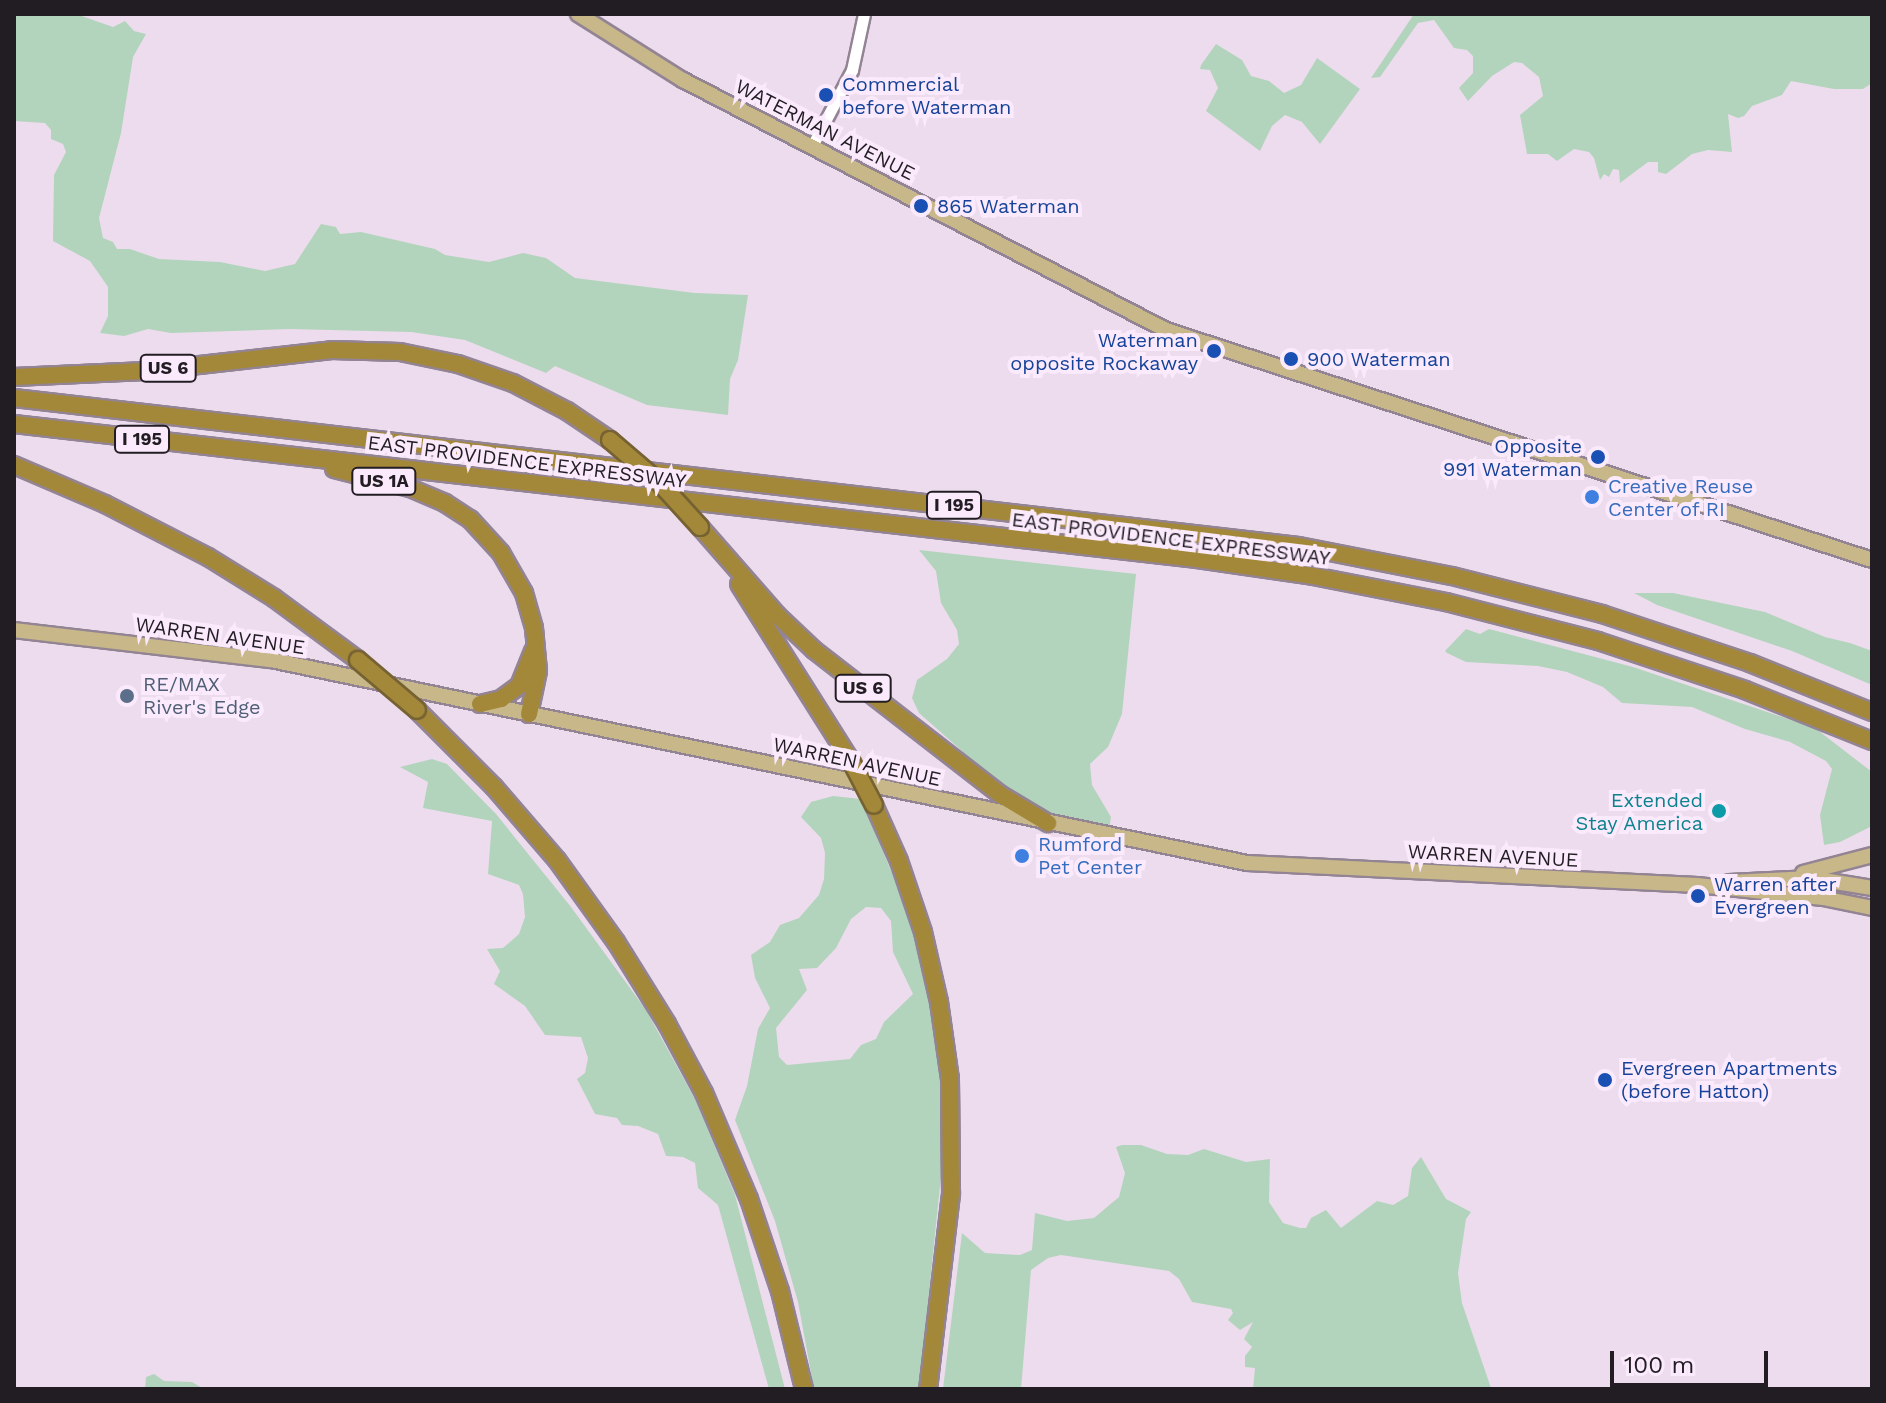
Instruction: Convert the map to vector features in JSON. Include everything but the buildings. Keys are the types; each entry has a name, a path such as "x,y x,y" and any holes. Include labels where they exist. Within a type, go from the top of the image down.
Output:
{"highway":[{"name":"US 6","path":"14,377 146,371 332,350 400,352 458,364 513,383 567,411 610,440 659,482 777,615 825,659 1001,795 1048,823"},
{"name":"EAST PROVIDENCE EXPRESSWAY","path":"14,398 1309,548 1442,573 1602,614 1750,663 1872,712"},
{"name":"EAST PROVIDENCE EXPRESSWAY","path":"14,424 1197,559 1332,579 1466,607 1598,641 1745,690 1872,741"},
{"name":"US 1A","path":"271,453 410,488 470,519 495,546 516,576 530,610 535,638 528,670 519,686 501,699 480,704"},
{"path":"14,465 105,504 208,557 274,598 358,660 417,710 501,794 545,845 610,933 667,1024 704,1093 746,1190 777,1281 804,1389"},
{"path":"700,527 852,763 899,861 925,941 939,1002 950,1079 951,1203 928,1389"},
{"path":"529,714 538,671 535,638"}],"main road":[{"name":"WATERMAN AVENUE","path":"578,14 683,80 1175,333 1872,560"},
{"name":"WARREN AVENUE","path":"14,630 235,654 1264,865 1697,885 1823,898 1872,908"},
{"path":"1750,880 1825,868 1872,855"},
{"name":"WARREN AVENUE","path":"1697,885 1750,880 1820,879 1872,888"}],"street":[{"path":"812,146 852,70 864,14"}],"green space":[{"path":"14,14 76,14 113,27 125,21 134,31 146,34 133,57 121,133 99,218 103,238 113,242 117,249 130,249 159,259 220,262 265,271 295,264 321,224 336,227 340,234 361,232 435,249 445,255 489,262 523,253 546,258 575,278 695,293 748,295 738,360 730,379 728,415 647,405 555,366 546,373 465,340 411,332 290,329 171,333 148,329 124,336 100,333 108,316 108,287 90,261 53,241 54,175 66,152 63,144 51,139 51,130 45,123 14,121"},
{"path":"1414,14 1872,14 1872,83 1863,89 1834,89 1791,81 1782,95 1752,106 1744,116 1738,118 1728,114 1732,152 1708,150 1692,154 1666,174 1658,172 1658,162 1648,162 1620,183 1619,170 1613,169 1609,177 1604,174 1600,180 1594,158 1589,152 1574,149 1557,161 1548,154 1527,154 1520,115 1543,96 1539,77 1522,63 1514,62 1492,76 1468,101 1459,88 1473,73 1473,56 1467,50 1454,48 1434,20 1418,23 1380,77 1371,78"},
{"path":"1216,44 1242,60 1251,76 1269,81 1284,93 1301,85 1317,58 1360,89 1320,144 1302,122 1285,115 1272,126 1260,151 1206,111 1218,88 1210,70 1200,69"},
{"path":"919,550 1136,574 1122,714 1108,747 1090,764 1092,785 1111,817 1108,836 1072,830 970,766 962,751 919,713 912,698 917,680 947,659 959,644 957,630 941,603 936,571"},
{"path":"1634,593 1673,593 1765,612 1825,637 1872,651 1872,685 1792,651 1657,605"},
{"path":"1466,629 1480,634 1489,629 1633,667 1815,728 1872,772 1872,826 1840,842 1824,845 1820,815 1832,769 1826,761 1790,742 1745,729 1692,707 1622,703 1603,687 1567,672 1538,666 1466,662 1445,651"},
{"path":"432,759 447,764 496,814 571,907 646,1010 697,1103 735,1195 785,1389 769,1389 718,1205 698,1188 695,1163 683,1157 666,1156 658,1134 638,1126 622,1125 617,1118 595,1114 577,1079 585,1073 588,1058 581,1037 545,1035 525,1006 494,984 500,971 487,949 503,948 519,934 525,917 523,894 519,885 488,874 492,821 423,808 428,782 400,767"},
{"path":"833,796 861,799 913,923 931,986 946,1128 919,1389 814,1389 798,1302 775,1221 735,1120 747,1086 758,1029 770,1008 755,978 751,955 770,942 780,925 799,918 819,895 824,879 825,853 821,838 801,817 811,802","holes":["866,907 881,908 891,921 893,952 913,994 884,1022 876,1039 861,1045 850,1059 787,1065 779,1057 776,1028 807,990 799,969 817,968 836,948 851,919"]},
{"path":"1141,1145 1167,1154 1188,1155 1204,1149 1246,1162 1270,1159 1269,1202 1283,1223 1300,1228 1306,1228 1311,1218 1326,1210 1341,1228 1377,1201 1393,1205 1408,1196 1412,1168 1421,1157 1446,1199 1471,1212 1466,1219 1458,1273 1462,1303 1491,1388 1253,1389 1255,1368 1245,1367 1245,1356 1252,1347 1244,1339 1253,1322 1240,1330 1228,1320 1233,1313 1231,1309 1192,1302 1179,1279 1169,1271 1061,1255 1048,1258 1031,1270 1021,1389 943,1389 962,1233 985,1253 1020,1255 1032,1250 1035,1213 1067,1221 1094,1218 1119,1197 1125,1173 1116,1147"},
{"path":"154,1374 164,1381 192,1382 204,1389 145,1389 146,1377"}],"place":[{"name":"Commercial before Waterman","path":"826,95"},
{"name":"865 Waterman","path":"921,206"},
{"name":"Waterman opposite Rockaway","path":"1214,351"},
{"name":"900 Waterman","path":"1291,359"},
{"name":"Opposite 991 Waterman","path":"1598,457"},
{"name":"Creative Reuse Center of RI","path":"1592,497"},
{"name":"RE/MAX River's Edge","path":"127,696"},
{"name":"Extended Stay America","path":"1719,811"},
{"name":"Rumford Pet Center","path":"1022,856"},
{"name":"Warren after Evergreen","path":"1698,896"},
{"name":"Evergreen Apartments (before Hatton)","path":"1605,1080"}]}
